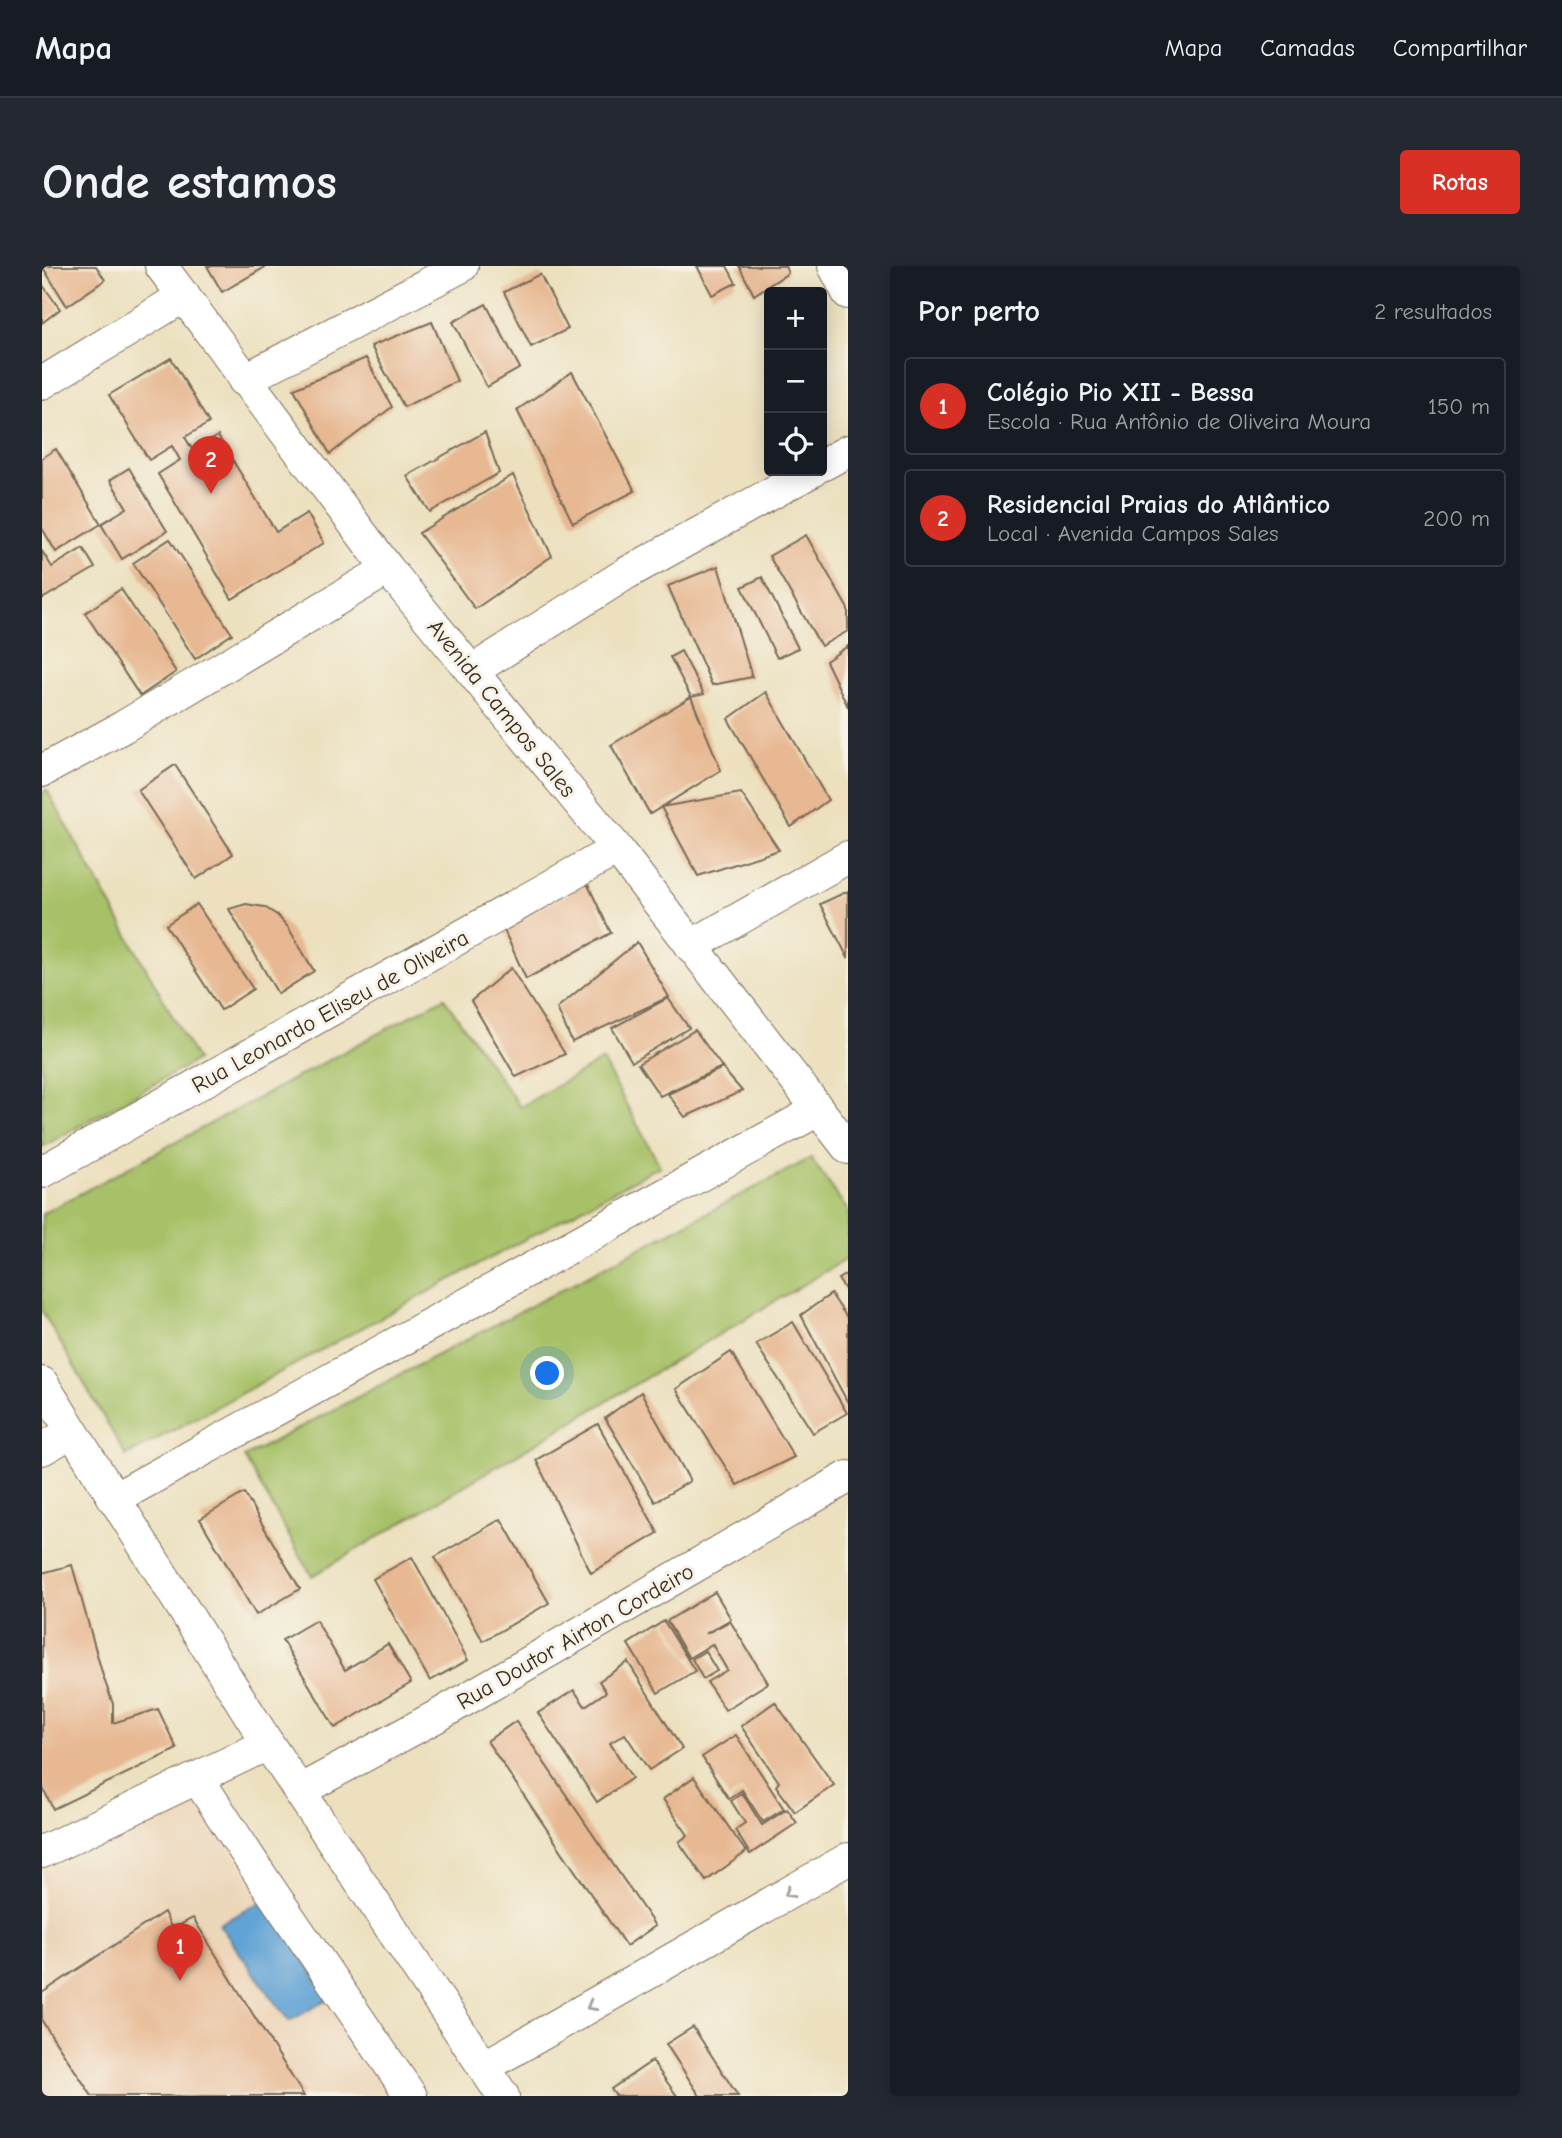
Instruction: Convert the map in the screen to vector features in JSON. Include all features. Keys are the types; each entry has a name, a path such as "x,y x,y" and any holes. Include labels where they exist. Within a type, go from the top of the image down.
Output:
{"street":[{"name":"Avenida Campos Sales","path":"161,266 388,569 617,849 848,1148"},
{"path":"244,380 462,266"},
{"path":"834,266 848,293"},
{"path":"42,383 184,296"},
{"path":"827,462 848,451"},
{"path":"472,671 627,573 803,476"},
{"path":"42,771 123,727 388,569"},
{"name":"Rua Leonardo Eliseu de Oliveira","path":"42,1172 617,849"},
{"path":"691,946 848,857"},
{"path":"114,1499 818,1110"},
{"path":"42,1383 268,1744 503,2096"},
{"path":"42,1448 72,1432"},
{"name":"Rua Doutor Airton Cordeiro","path":"301,1790 439,1715 848,1477"},
{"path":"42,1852 268,1744"},
{"path":"198,1779 411,2096"},
{"path":"484,2067 848,1859"}],"shaded area":[{"path":"195,1795 393,2096 48,2096 42,2088 42,1875"}],"green space":[{"path":"47,790 197,1060 42,1147 42,793"},
{"path":"444,998 520,1107 602,1060 660,1166 126,1456 42,1311 42,1214"},
{"path":"811,1158 848,1211 848,1258 312,1576 244,1457"}],"water":[{"path":"267,1899 329,1999 289,2021 219,1924"}],"building":[{"path":"42,266 96,266 105,280 67,306"},
{"path":"207,266 267,266 222,292"},
{"path":"697,266 727,266 736,283 712,295"},
{"path":"739,266 785,266 788,273 754,295"},
{"path":"540,274 568,329 531,347 504,292"},
{"path":"42,284 60,309 42,323"},
{"path":"486,304 520,368 487,387 453,322"},
{"path":"432,322 457,381 404,407 371,346"},
{"path":"171,358 209,423 185,437 193,451 218,436 276,532 307,513 324,543 232,599 158,474 180,460 172,446 149,460 109,395"},
{"path":"366,358 392,407 330,454 294,389"},
{"path":"572,372 635,491 573,523 517,410"},
{"path":"485,432 499,473 430,512 407,476"},
{"path":"56,449 101,524 56,552 42,528 42,458"},
{"path":"129,468 167,531 122,559 101,524 127,508 110,480"},
{"path":"513,475 552,556 475,609 419,533"},
{"path":"806,535 848,609 848,631 821,646 769,556"},
{"path":"170,539 232,634 195,659 133,563"},
{"path":"83,548 95,568 42,599 42,551 52,567"},
{"path":"718,566 752,677 712,685 668,586"},
{"path":"762,577 798,648 777,658 742,587"},
{"path":"121,589 176,672 140,696 85,613"},
{"path":"848,646 848,707 826,661"},
{"path":"681,651 704,694 691,697 670,657"},
{"path":"766,692 828,800 791,827 728,719"},
{"path":"691,697 721,770 650,814 611,745"},
{"path":"175,765 233,854 196,879 138,790"},
{"path":"741,793 779,850 698,876 661,807"},
{"path":"587,883 611,933 526,979 503,928"},
{"path":"848,891 848,958 820,904"},
{"path":"197,904 253,989 221,1010 166,925"},
{"path":"246,904 264,907 277,915 288,927 314,971 278,994 229,909"},
{"path":"637,942 669,997 572,1042 557,1008"},
{"path":"511,968 565,1054 516,1077 471,1001"},
{"path":"668,998 689,1028 632,1062 612,1028"},
{"path":"695,1030 722,1067 660,1096 638,1064"},
{"path":"722,1068 742,1091 685,1117 668,1094"},
{"path":"848,1273 848,1294 838,1279"},
{"path":"831,1294 848,1319 848,1403 801,1315"},
{"path":"793,1322 847,1413 813,1433 756,1344"},
{"path":"731,1352 794,1457 737,1485 676,1389"},
{"path":"641,1392 690,1481 655,1502 605,1418"},
{"path":"598,1424 658,1533 591,1573 536,1460"},
{"path":"244,1493 300,1589 256,1615 200,1519"},
{"path":"501,1519 549,1603 483,1641 435,1557"},
{"path":"412,1557 468,1660 430,1681 373,1579"},
{"path":"72,1565 113,1704 113,1723 158,1709 177,1749 53,1809 42,1786 42,1573"},
{"path":"715,1592 731,1619 705,1634 730,1621 768,1683 725,1710 707,1682 727,1670 712,1644 689,1658 667,1621"},
{"path":"316,1620 345,1670 388,1644 411,1683 335,1728 282,1640"},
{"path":"664,1621 695,1671 658,1693 628,1644"},
{"path":"705,1651 717,1671 703,1679 692,1659"},
{"path":"628,1662 682,1749 649,1770 625,1734 610,1743 632,1778 597,1802 538,1713 574,1690 585,1706 606,1692 599,1681"},
{"path":"775,1702 834,1785 795,1812 776,1786 779,1782 741,1726"},
{"path":"516,1721 655,1926 626,1946 487,1741"},
{"path":"736,1735 784,1809 763,1822 742,1790 729,1799 702,1757"},
{"path":"694,1777 746,1852 706,1881 679,1842 688,1835 663,1799"},
{"path":"742,1793 762,1825 787,1809 797,1823 750,1854 735,1830 745,1823 731,1801"},
{"path":"164,1912 172,1929 193,1918 304,2096 92,2096 42,2021 42,1993"},
{"path":"693,2027 738,2096 700,2096 666,2044"},
{"path":"652,2061 677,2096 616,2096 611,2089"}],"place":[{"name":"Residencial Praias do Atlântico","path":"211,494"},
{"name":"Colégio Pio XII - Bessa","path":"180,1981"}]}
